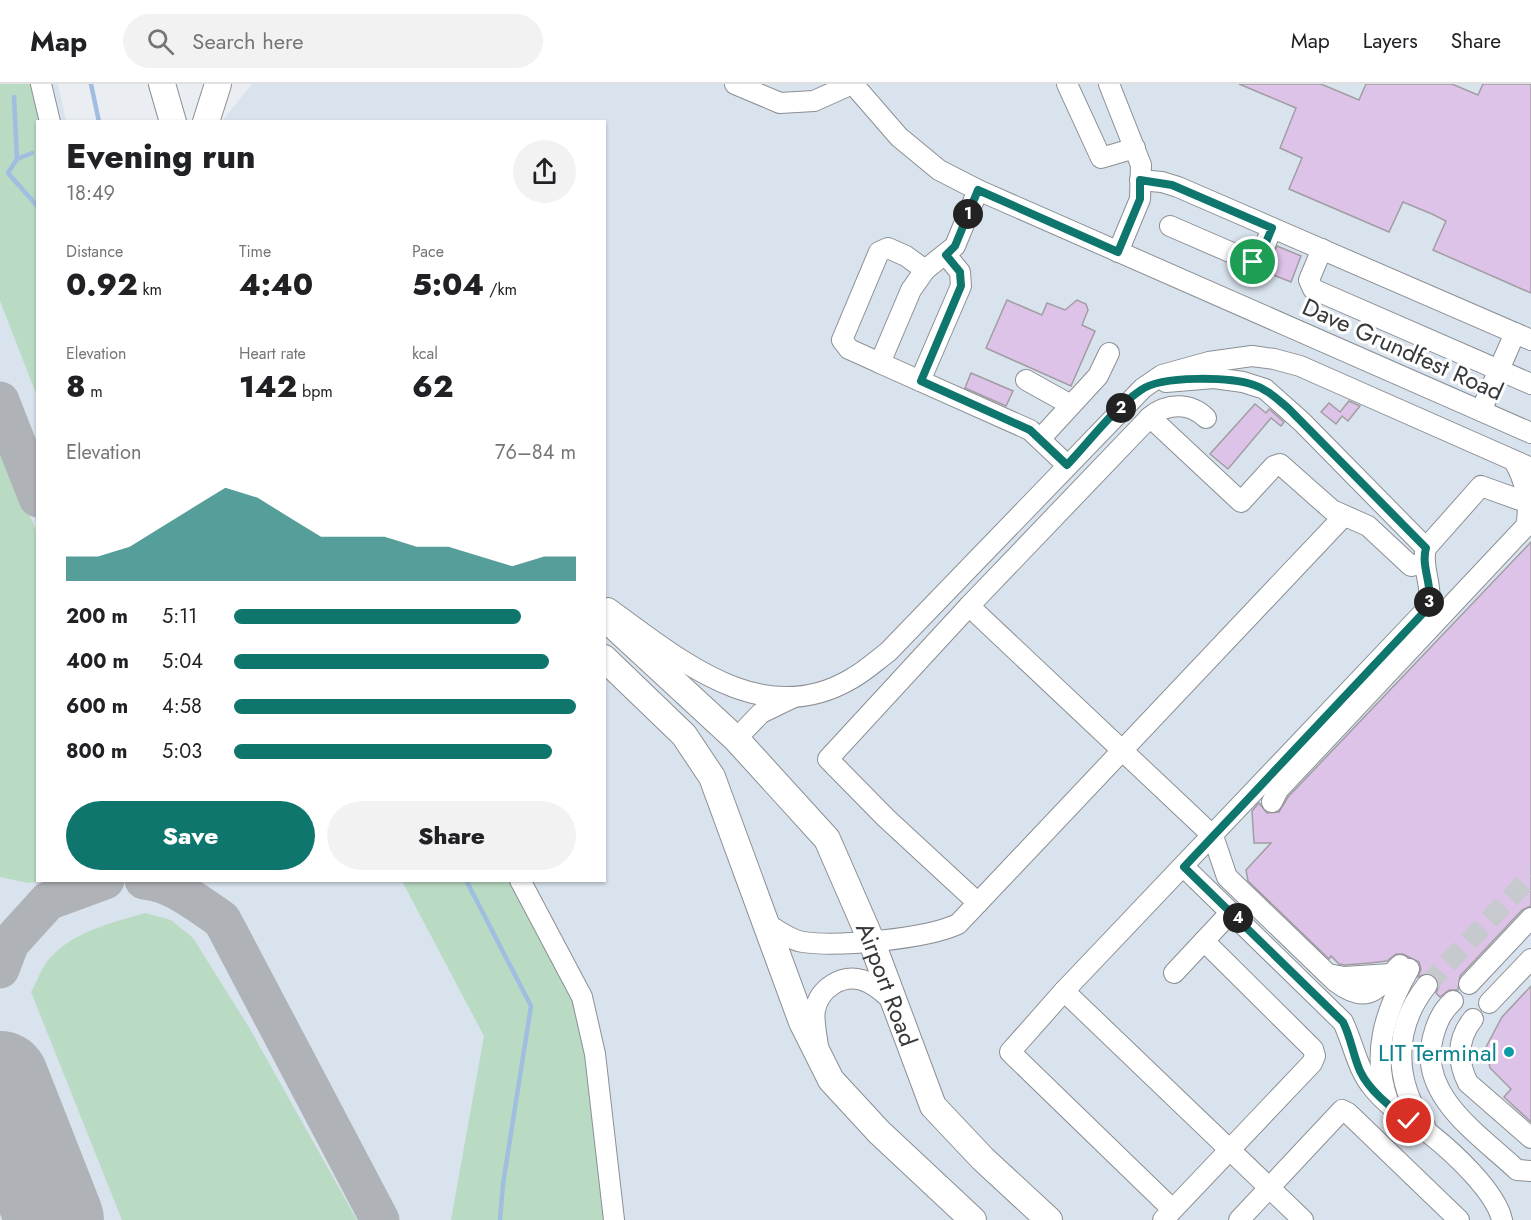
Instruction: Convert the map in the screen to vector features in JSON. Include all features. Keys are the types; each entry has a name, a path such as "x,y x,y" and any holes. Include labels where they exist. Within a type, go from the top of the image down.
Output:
{"main road":[{"path":"162,84 172,120"},
{"path":"207,120 218,84"},
{"name":"Airport Road","path":"606,619 736,739 827,839 871,940 933,1106 983,1159 1049,1220"},
{"path":"606,660 684,735 712,777 802,1022 820,1060 846,1098 973,1220"},
{"path":"712,777 736,739"}],"street":[{"path":"41,84 50,120"},
{"path":"735,84 780,103 814,101 853,84"},
{"name":"Dave Grundfest Road","path":"853,84 899,137 939,170 978,190 1531,433"},
{"path":"1067,84 1101,158 1135,148"},
{"path":"1109,84 1141,165 1140,199 1118,252"},
{"path":"1140,180 1172,185 1523,337 1499,370 1482,411"},
{"path":"880,363 911,290 925,270 955,246 978,190"},
{"path":"1170,226 1253,262 1260,257 1272,228"},
{"path":"925,270 906,256 888,248 879,252 842,340 849,349 1030,430 1067,465"},
{"path":"1322,249 1309,280 1313,289 1531,384"},
{"path":"921,381 961,286 960,272 946,255"},
{"path":"1040,439 1098,376 1109,353"},
{"path":"736,739 761,714 792,698 850,680 888,652 1143,388 1162,375 1209,362 1252,356 1300,366 1523,465 1528,485 1530,513 1513,543 1491,562 1278,790 1272,802"},
{"path":"1143,388 1172,381 1214,378 1255,385 1265,389 1288,408 1426,555 1431,591 1426,610 1064,991 1010,1052 1168,1215 1312,1063 1315,1056 1313,1049 1204,941"},
{"path":"1026,380 1071,405"},
{"path":"978,903 886,818 828,759 969,606 1150,417 1157,411 1176,406 1196,410 1206,418"},
{"path":"1150,417 1241,502 1274,466 1280,464 1327,507 1368,526 1411,566 1426,555 1481,486 1530,513"},
{"path":"766,923 801,942 871,940 940,933 958,924 1347,518 1362,492 1361,484"},
{"path":"606,606 709,678 747,692 792,698"},
{"path":"969,606 1213,836 1227,877 1328,974 1353,994 1364,995 1374,992 1400,969 1396,991 1382,1031 1379,1061 1381,1080 1390,1107"},
{"path":"1184,867 1343,1022 1351,1038 1360,1071 1390,1107 1430,1134 1495,1199 1502,1220"},
{"path":"521,882 582,997 595,1054 614,1220"},
{"path":"1174,973 1231,912"},
{"path":"1469,984 1531,918"},
{"path":"1489,1003 1531,959"},
{"path":"820,1060 814,1012 827,988 839,981 862,980 874,985 893,1001"},
{"path":"1427,985 1415,1001 1407,1020 1400,1054 1402,1074 1412,1107 1430,1134"},
{"path":"1064,991 1303,1220"},
{"path":"1453,1000 1444,1010 1436,1025 1429,1060 1432,1077 1455,1111 1517,1170 1531,1171"},
{"path":"1473,1019 1464,1033 1460,1046 1462,1071 1468,1083 1531,1138"},
{"path":"1239,1220 1342,1110 1348,1113 1459,1220"}],"shaded area":[{"path":"0,84 58,84 66,120 36,120 36,882 606,882 606,120 223,120 252,84 1531,84 1531,1220 0,1220"}],"green space":[{"path":"0,84 37,84 46,120 36,120 36,393 0,301"},
{"path":"0,442 36,531 36,882 28,883 0,877"},
{"path":"403,882 514,882 580,1013 589,1064 605,1220 451,1220 484,1036"},
{"path":"145,913 171,920 193,938 250,1029 357,1220 122,1220 31,992 46,963 66,944 91,930"}],"building":[{"path":"1239,84 1321,84 1359,100 1366,84 1452,84 1478,95 1483,84 1531,84 1531,293 1433,250 1446,221 1432,214 1403,202 1389,232 1289,189 1302,158 1280,148 1296,108"},
{"path":"1277,246 1301,256 1291,282 1266,272"},
{"path":"1007,300 1042,315 1047,303 1065,310 1077,300 1086,304 1088,310 1082,325 1095,331 1071,386 986,348"},
{"path":"971,373 1013,391 1006,406 965,388"},
{"path":"1349,401 1360,406 1348,421 1342,416 1336,424 1321,412 1329,403 1340,412"},
{"path":"1255,404 1266,413 1269,409 1284,422 1281,426 1271,418 1228,469 1210,454"},
{"path":"1531,542 1531,906 1522,910 1460,976 1458,990 1449,990 1440,997 1436,993 1439,986 1437,979 1428,973 1418,977 1421,969 1419,962 1403,954 1396,954 1387,961 1345,965 1339,964 1331,956 1329,959 1248,881 1246,870 1271,843 1254,843 1252,811 1259,803 1267,813 1279,812 1288,797"},
{"name":"LIT Terminal","path":"1531,986 1531,1122 1504,1097 1511,1089 1490,1068 1486,1047 1502,1017"}],"waterway":[{"path":"91,84 99,120"},
{"path":"14,97 17,159"},
{"path":"32,153 17,159 8,173 36,205"},
{"path":"467,882 531,1006 503,1184 500,1220"}],"taxiway":[{"path":"0,401 36,493"},
{"path":"0,969 10,943 48,901 100,882"},
{"path":"154,882 175,889 222,920 380,1220"}],"runway":[{"path":"0,1080 55,1220"}],"tunnel":[{"path":"1427,985 1531,876"}],"place":[{"name":"LIT Terminal","path":"1509,1052"}],"route":[{"path":"1253,262 1260,257 1272,228 1162,182 1140,180 1140,199 1118,252 978,190 955,246 946,255 960,272 961,286 921,381 1030,430 1067,465 1143,388 1172,381 1214,378 1255,385 1265,389 1288,408 1426,548 1424,553 1431,591 1426,610 1184,867 1343,1022 1351,1038 1360,1071 1390,1107 1409,1121"}]}
